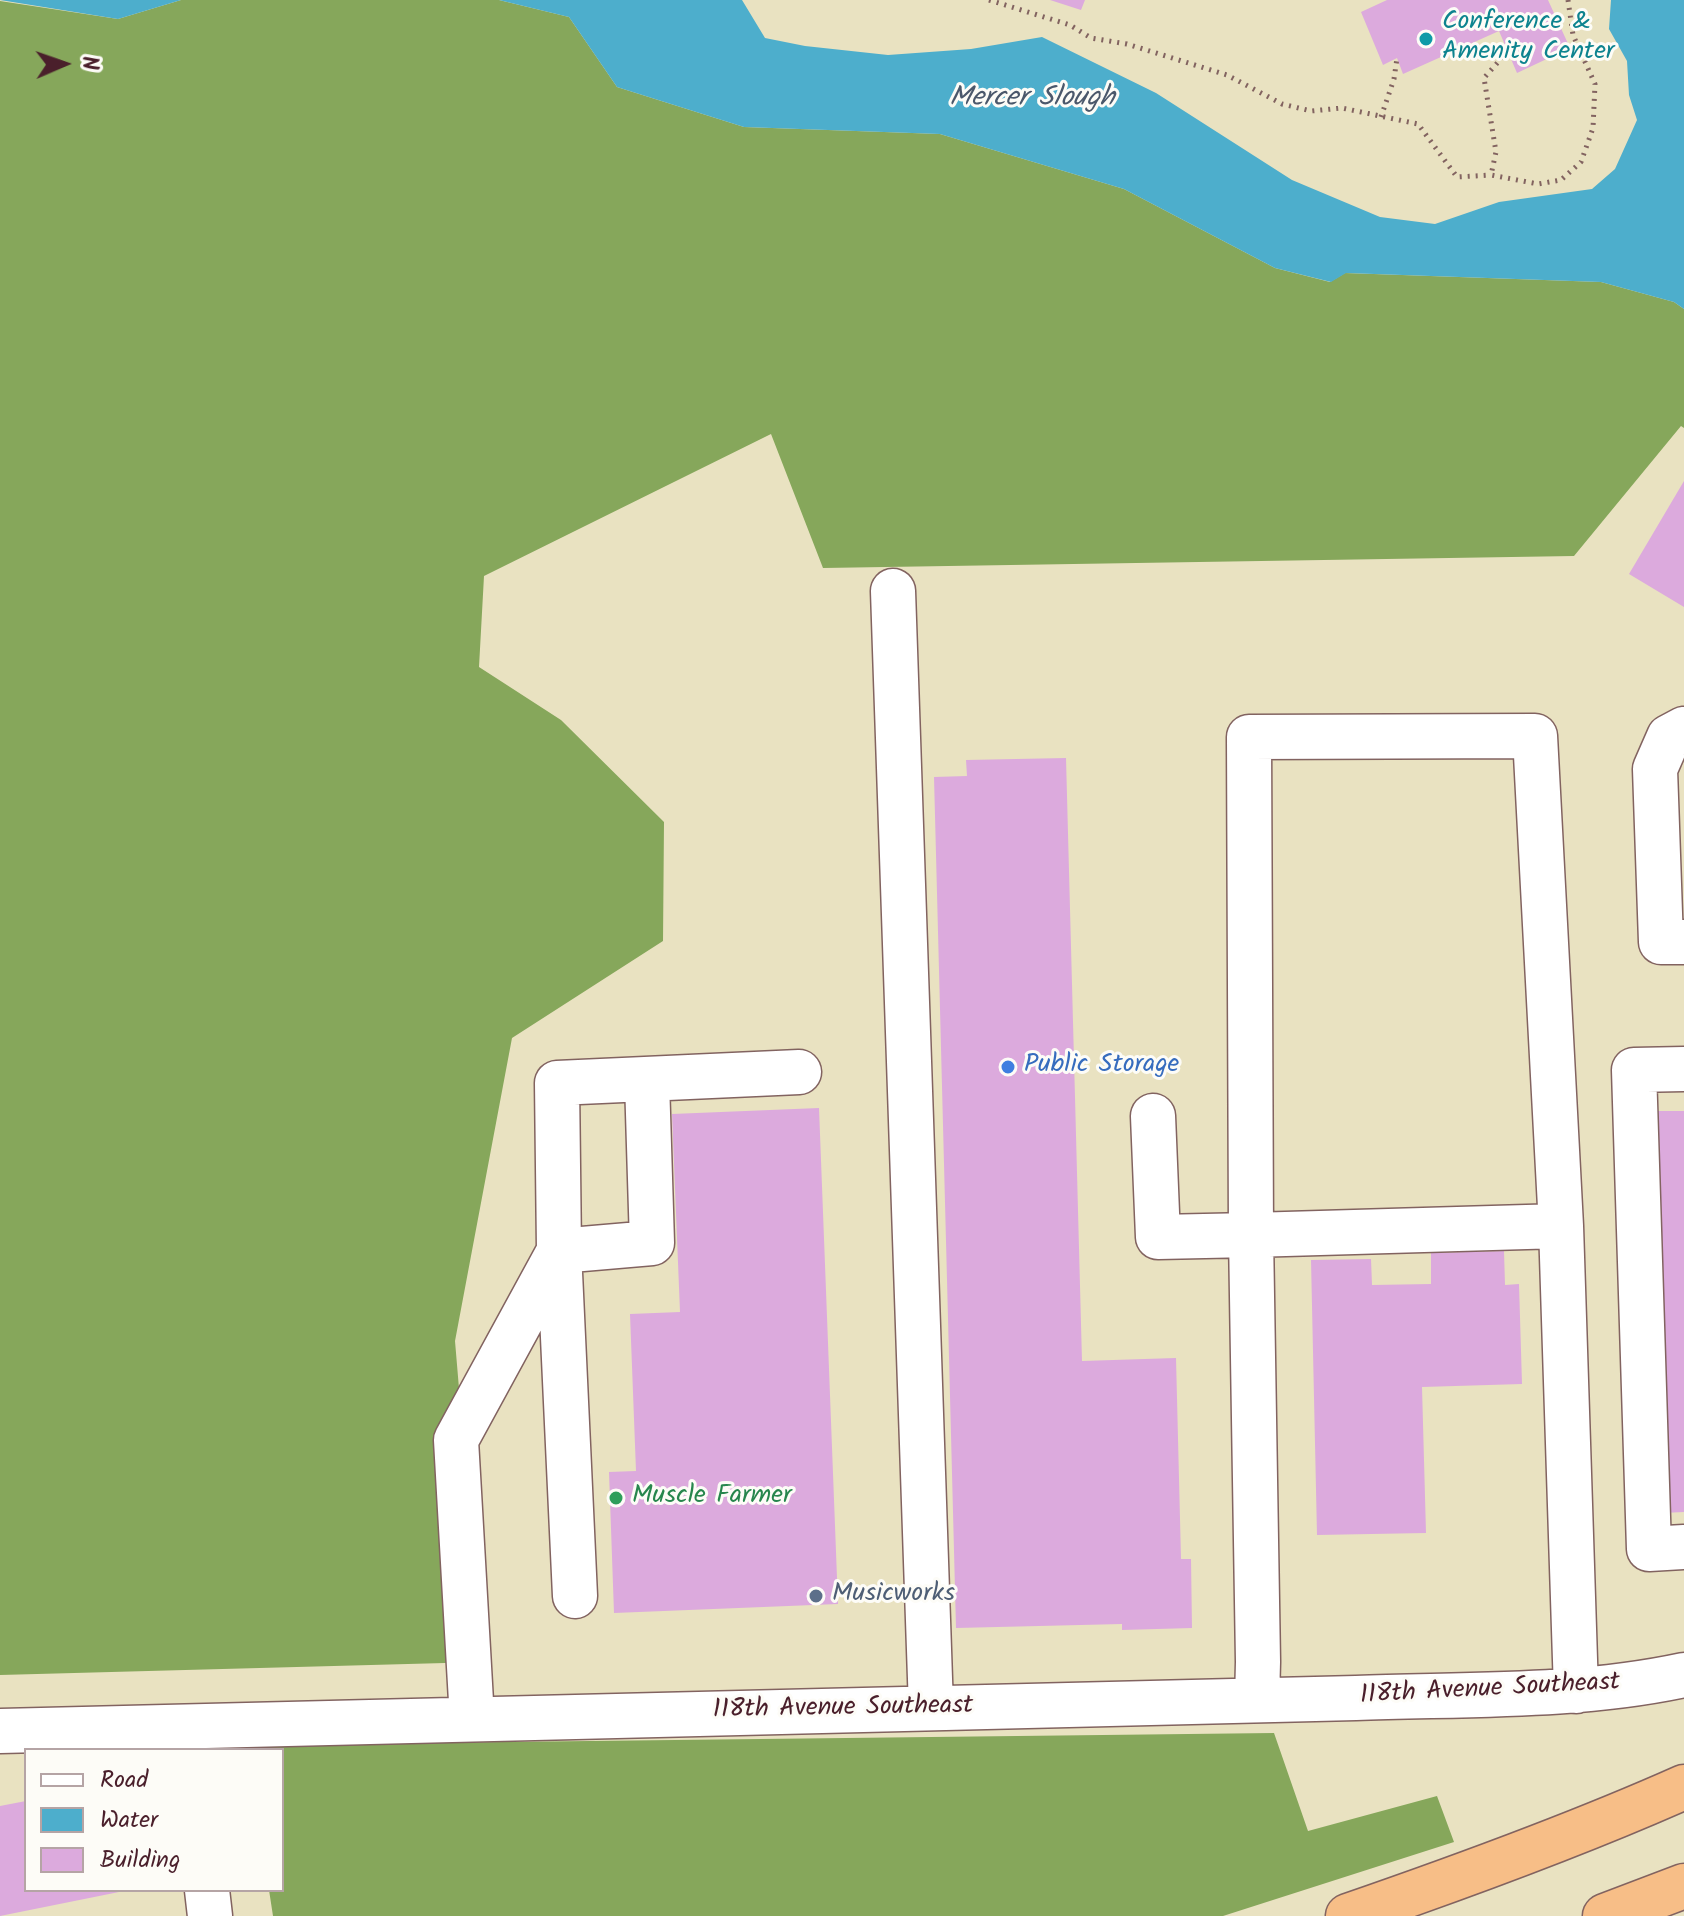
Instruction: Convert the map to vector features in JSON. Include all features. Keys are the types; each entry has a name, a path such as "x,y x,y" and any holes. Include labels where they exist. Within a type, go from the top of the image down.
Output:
{"highway":[{"path":"1348,1916 1463,1876 1684,1787"},
{"path":"1605,1916 1684,1886"}],"street":[{"path":"893,591 931,1708"},
{"path":"1684,729 1669,737 1655,769 1671,851 1661,942 1684,942"},
{"path":"1257,1700 1249,737 1535,736 1561,1226 1576,1691"},
{"path":"1684,1069 1634,1070 1649,1549 1684,1547"},
{"path":"575,1596 559,1251 557,1083 799,1072"},
{"path":"559,1251 652,1243 647,1081"},
{"path":"1153,1116 1158,1237 1561,1226"},
{"path":"472,1719 456,1440 559,1251"},
{"name":"118th Avenue Southeast","path":"0,1731 188,1738 472,1719 1576,1691 1649,1683 1684,1675"},
{"path":"207,1892 210,1916"}],"path":[{"path":"989,0 1070,25 1091,38 1127,44 1227,75 1282,104 1311,111 1342,108 1418,124 1457,177 1491,175 1538,184 1561,180 1581,162 1593,128 1595,84 1573,35 1568,0"},
{"path":"1491,175 1496,152 1484,78 1508,51"},
{"path":"1381,117 1394,79 1397,58"}],"green space":[{"path":"181,0 499,0 569,17 617,87 744,127 940,134 1124,189 1275,268 1330,282 1345,273 1601,282 1674,302 1684,309 1684,428 1681,426 1574,556 823,568 771,434 484,576 479,667 561,720 664,822 663,941 512,1038 455,1341 482,1662 0,1675 0,1 118,19"},
{"path":"1274,1733 1308,1831 1437,1796 1454,1842 1223,1916 273,1916 269,1892 284,1892 284,1748 247,1748 247,1745"}],"water":[{"path":"0,0 181,0 118,19"},
{"name":"Mercer Slough","path":"499,0 742,0 765,38 805,46 888,55 971,49 1042,37 1156,93 1292,180 1380,217 1435,224 1499,202 1592,189 1615,169 1637,120 1629,95 1627,61 1609,29 1611,0 1684,0 1684,309 1674,302 1601,282 1346,273 1331,282 1275,268 1124,189 940,134 744,127 617,87 569,17"}],"building":[{"path":"1050,0 1085,0 1081,10"},
{"name":"Conference & Amenity Center","path":"1387,0 1548,0 1570,48 1517,73 1499,31 1403,74 1397,58 1383,65 1361,12"},
{"path":"1684,481 1684,607 1629,574"},
{"name":"Public Storage","path":"1066,758 1082,1361 1176,1358 1181,1559 1191,1559 1192,1628 1122,1630 1122,1624 956,1628 934,777 967,776 966,760"},
{"path":"819,1108 838,1604 614,1613 609,1472 636,1471 630,1314 680,1312 672,1114"},
{"path":"1653,1111 1684,1111 1684,1512 1663,1513"},
{"path":"1504,1251 1505,1285 1519,1284 1522,1384 1422,1387 1426,1533 1317,1535 1311,1260 1371,1259 1372,1285 1431,1284 1431,1253"},
{"path":"24,1801 24,1892 119,1892 0,1916 0,1806"}],"place":[{"name":"Conference & Amenity Center","path":"1426,39"},
{"name":"Public Storage","path":"1008,1067"},
{"name":"Muscle Farmer","path":"616,1498"},
{"name":"Musicworks","path":"816,1596"}]}
